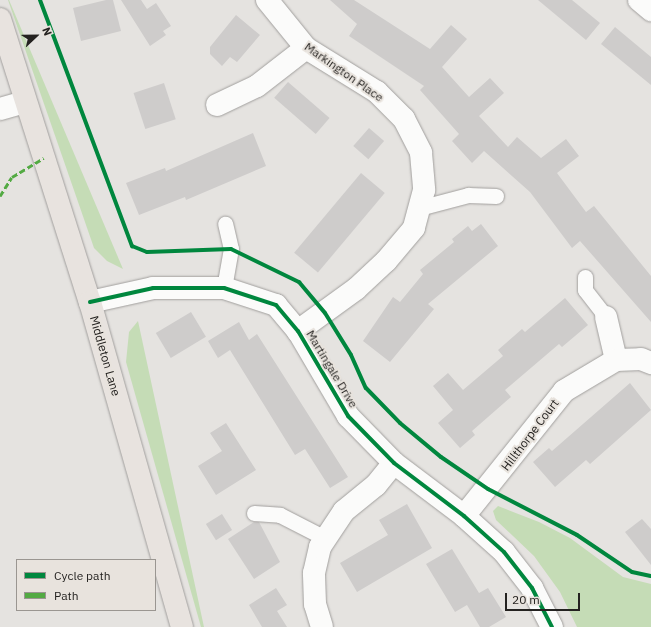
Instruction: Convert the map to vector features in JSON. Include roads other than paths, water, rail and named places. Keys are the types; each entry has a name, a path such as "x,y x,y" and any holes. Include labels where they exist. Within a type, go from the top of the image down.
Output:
{"main road":[{"name":"Middleton Lane","path":"0,19 25,102 90,302 182,627"}],"street":[{"name":"Markington Place","path":"267,0 306,48 377,92 404,119 421,153 424,190 414,228 386,261 350,294 298,331"},
{"path":"639,0 651,10"},
{"path":"217,105 257,86 306,48"},
{"path":"0,109 25,102"},
{"name":"Martingale Drive","path":"90,302 153,288 224,288 276,306 298,331 348,416 394,463 464,516 504,552 532,588 552,627"},
{"path":"606,317 616,360"},
{"name":"Hillthorpe Court","path":"464,516 564,391 616,360 641,359 651,363"},
{"path":"322,627 315,604 314,573 320,547 344,511 376,485 394,463"}],"lane":[{"path":"419,208 468,195 496,196"},
{"path":"224,288 231,249 225,224"},
{"path":"585,276 585,290 606,317"},
{"path":"254,513 280,514 325,538"}]}
